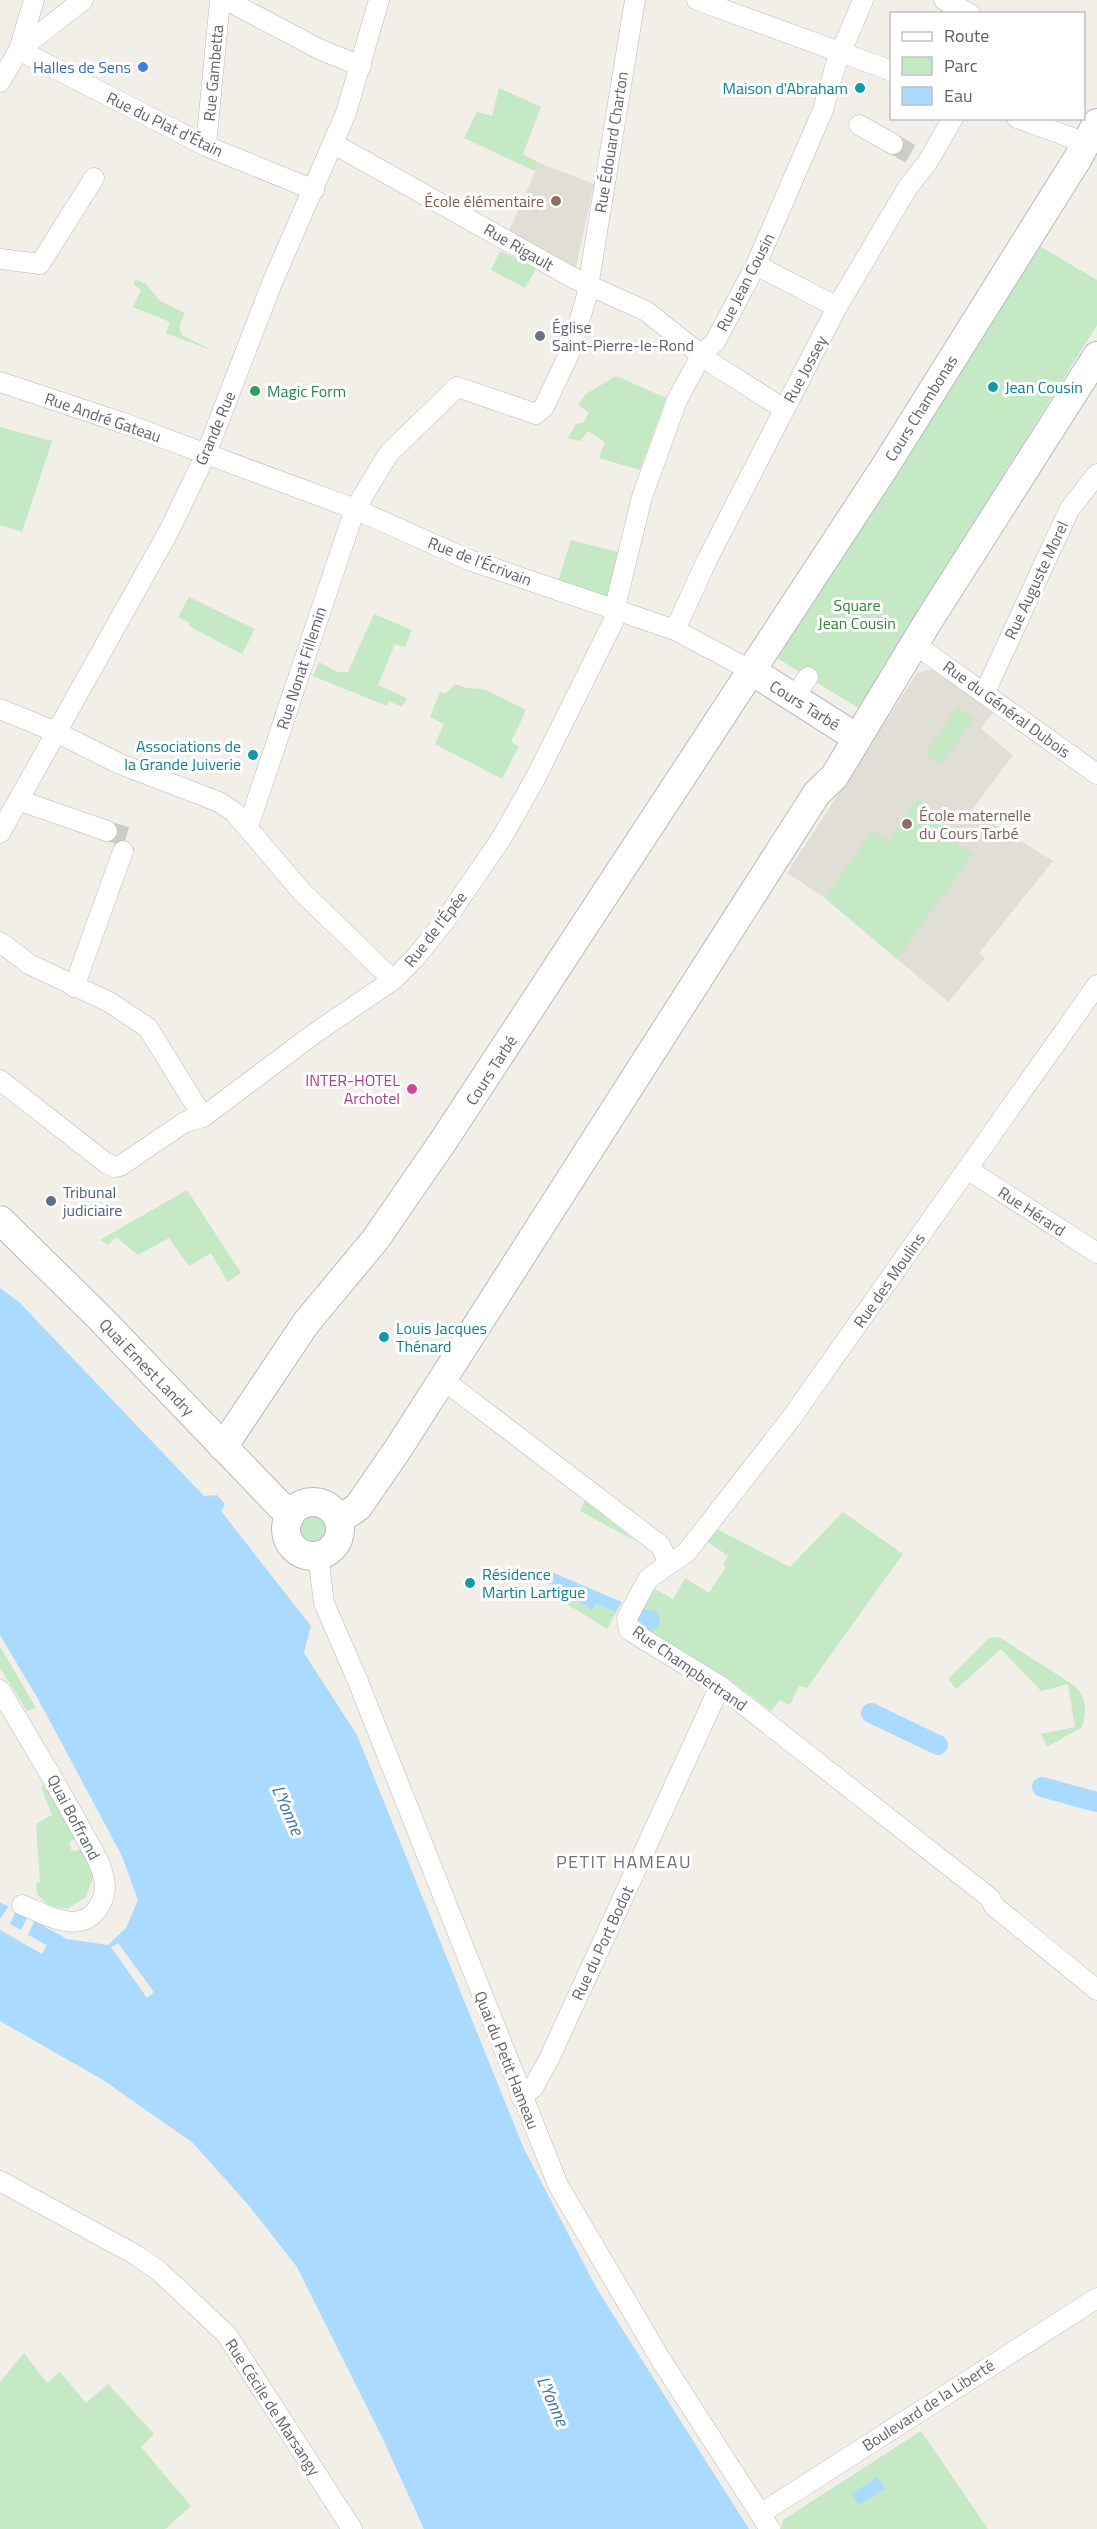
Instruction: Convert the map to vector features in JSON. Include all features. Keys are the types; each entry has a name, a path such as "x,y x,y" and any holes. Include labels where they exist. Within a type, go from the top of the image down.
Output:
{"main road":[{"name":"Cours Chambonas","path":"752,671 1093,138"},
{"path":"857,738 1097,356"},
{"name":"Cours Tarbé","path":"224,1447 306,1323 375,1240 444,1140 752,671 801,688 857,738 834,777 817,793 358,1507 339,1521"},
{"name":"Quai Ernest Landry","path":"0,1220 99,1317 290,1516"},
{"path":"320,1503 328,1507 339,1521 338,1540 333,1547 318,1556 301,1553 289,1541 287,1524 290,1516 303,1505 320,1503"}],"street":[{"path":"2,75 19,50 34,0"},
{"path":"19,50 83,0"},
{"name":"Rue Gambetta","path":"206,146 220,0"},
{"path":"226,0 321,50 361,66"},
{"name":"Grande Rue","path":"0,833 169,531 206,454 272,283 334,144 361,66 379,0"},
{"name":"Rue Édouard Charton","path":"355,509 390,453 457,387 536,414 541,412 568,356 586,299 635,0"},
{"path":"697,0 890,71"},
{"name":"Rue Jean Cousin","path":"614,611 642,497 676,400 702,354 715,342 756,265 823,110 841,52 863,0"},
{"path":"944,0 966,12"},
{"name":"Rue du Plat d'Étain","path":"19,50 206,146 314,190"},
{"name":"Rue Jossey","path":"675,630 837,307 908,187 927,163 952,120"},
{"path":"1025,120 1093,138"},
{"path":"859,125 893,144"},
{"name":"Rue Rigault","path":"334,144 588,285 646,311 710,362 784,409"},
{"path":"0,259 40,264 89,188"},
{"path":"756,265 837,307"},
{"name":"Rue André Gateau","path":"0,382 206,454"},
{"name":"Rue de l'Écrivain","path":"206,454 355,509 469,560 675,630 752,671"},
{"name":"Rue Auguste Morel","path":"985,692 1069,510 1097,474"},
{"name":"Rue Nonat Fillemin","path":"248,827 355,509"},
{"name":"Rue de l'Épée","path":"0,1080 115,1167 125,1164 185,1122 203,1117 315,1033 393,980 444,922 501,839 536,777 602,645 614,620 614,611"},
{"name":"Rue du Général Dubois","path":"916,645 1097,774"},
{"path":"0,709 56,732 120,764 219,802 248,827 302,892 393,980"},
{"path":"18,800 107,831"},
{"path":"74,987 123,851"},
{"path":"0,942 29,964 111,1003 148,1028 203,1117"},
{"name":"Rue des Moulins","path":"669,1564 686,1553 792,1417 1097,985"},
{"name":"Rue Hérard","path":"967,1169 1097,1253"},
{"path":"442,1379 660,1545 669,1564"},
{"name":"Quai du Petit Hameau","path":"318,1556 324,1603 388,1755 521,2097 558,2185 662,2360 765,2521"},
{"name":"Rue Champbertrand","path":"669,1564 648,1579 629,1613 629,1630 720,1686 990,1898 994,1906 1097,1990"},
{"name":"Rue du Port Bodot","path":"521,2097 532,2088 549,2059 720,1686"},
{"name":"Quai Boffrand","path":"0,1690 62,1792 99,1862 105,1880 104,1892 95,1913 78,1922 67,1921 22,1905"},
{"name":"Rue Cécile de Marsangy","path":"3,2187 136,2256 159,2271 228,2335 352,2529"},
{"name":"Boulevard de la Liberté","path":"765,2521 1097,2298"}],"shaded area":[{"name":"École élémentaire","path":"539,163 594,184 576,267 570,270 508,233"},
{"name":"École maternelle du Cours Tarbé","path":"938,667 994,711 981,729 1013,755 972,810 1053,861 979,953 985,958 948,1002 825,898 787,873 917,673"}],"green space":[{"path":"499,88 541,107 523,154 539,163 535,171 464,138 477,112 492,116"},
{"name":"Square Jean Cousin","path":"1033,242 1097,280 1097,325 858,708 772,655"},
{"path":"500,251 536,269 525,288 491,270"},
{"path":"135,279 146,284 159,300 185,313 179,327 182,335 213,351 166,333 170,322 133,307 141,290 134,285"},
{"path":"616,376 666,398 640,470 599,458 605,442 588,431 580,441 568,438 576,424 584,422 589,413 578,405 586,394"},
{"path":"0,427 52,441 22,532 0,525"},
{"path":"571,540 618,552 608,602 557,584"},
{"path":"189,597 255,629 242,654 189,626 190,623 178,617"},
{"path":"374,614 412,630 405,647 395,644 378,685 407,698 402,707 389,701 387,706 313,676 319,662 337,672 348,672"},
{"path":"455,684 466,688 484,689 526,710 511,742 519,746 502,779 435,744 444,724 430,717 440,692 446,694"},
{"path":"957,707 975,719 941,764 925,754"},
{"path":"917,798 945,821 939,832 973,854 897,959 825,898 872,831 888,841"},
{"path":"187,1190 241,1273 228,1282 211,1253 189,1266 169,1238 138,1255 116,1237 108,1245 100,1240"},
{"path":"585,1501 637,1542 580,1511"},
{"path":"843,1512 903,1554 807,1688 799,1686 790,1705 780,1700 771,1711 729,1679 641,1627 639,1615 653,1588 673,1599 685,1578 709,1593 726,1567 723,1565 728,1556 708,1542 717,1529 790,1567"},
{"path":"314,1515 324,1519 328,1529 324,1539 314,1543 304,1539 300,1529 304,1519"},
{"path":"563,1592 592,1610 596,1604 616,1612 607,1629 559,1599"},
{"path":"999,1637 1075,1686 1085,1705 1082,1727 1047,1747 1041,1734 1075,1727 1068,1684 1041,1691 1001,1649 956,1689 948,1679 989,1638"},
{"path":"0,1646 36,1708 27,1711 0,1668"},
{"path":"45,1785 77,1838 70,1842 71,1850 76,1851 83,1848 95,1871 86,1897 67,1909 49,1906 37,1894 36,1883 40,1882 36,1824 52,1815 41,1787"},
{"path":"24,2353 47,2383 60,2372 86,2403 108,2384 154,2434 141,2447 191,2506 165,2529 0,2529 0,2382"},
{"path":"921,2431 988,2529 781,2529 783,2520"}],"water":[{"name":"L'Yonne","path":"0,1288 19,1302 204,1496 217,1495 225,1504 221,1511 311,1626 304,1653 357,1735 524,2149 597,2289 749,2529 424,2529 381,2435 297,2267 250,2207 193,2143 103,2080 0,2021 0,1902 67,1939 108,1945 126,1928 138,1900 122,1856 38,1699 0,1635"},
{"path":"542,1568 622,1602 616,1612 596,1604 592,1610 537,1576"},
{"path":"877,2477 885,2488 859,2505 852,2494"}],"pier":[{"path":"10,1904 17,1908 10,1924 21,1930 29,1914 36,1918 28,1935 47,1945 42,1954 0,1930 0,1919"},
{"path":"118,1943 154,1992 147,1998 111,1947"}],"waterway":[{"path":"639,1619 650,1620"},
{"path":"871,1713 938,1745"},
{"path":"1042,1787 1097,1802"}],"tunnel":[{"path":"893,144 927,163"},
{"path":"107,831 128,837 123,851"}],"place":[{"name":"Halles de Sens","path":"143,67"},
{"name":"Maison d'Abraham","path":"860,88"},
{"name":"École élémentaire","path":"556,201"},
{"name":"Église Saint-Pierre-le-Rond","path":"540,336"},
{"name":"Jean Cousin","path":"993,387"},
{"name":"Magic Form","path":"255,391"},
{"name":"Associations de la Grande Juiverie","path":"253,755"},
{"name":"École maternelle du Cours Tarbé","path":"907,824"},
{"name":"INTER-HOTEL Archotel","path":"412,1089"},
{"name":"Tribunal judiciaire","path":"51,1201"},
{"name":"Louis Jacques Thénard","path":"384,1337"},
{"name":"Résidence Martin Lartigue","path":"470,1583"}],"district":[{"name":"PETIT HAMEAU","path":"624,1861"}]}
